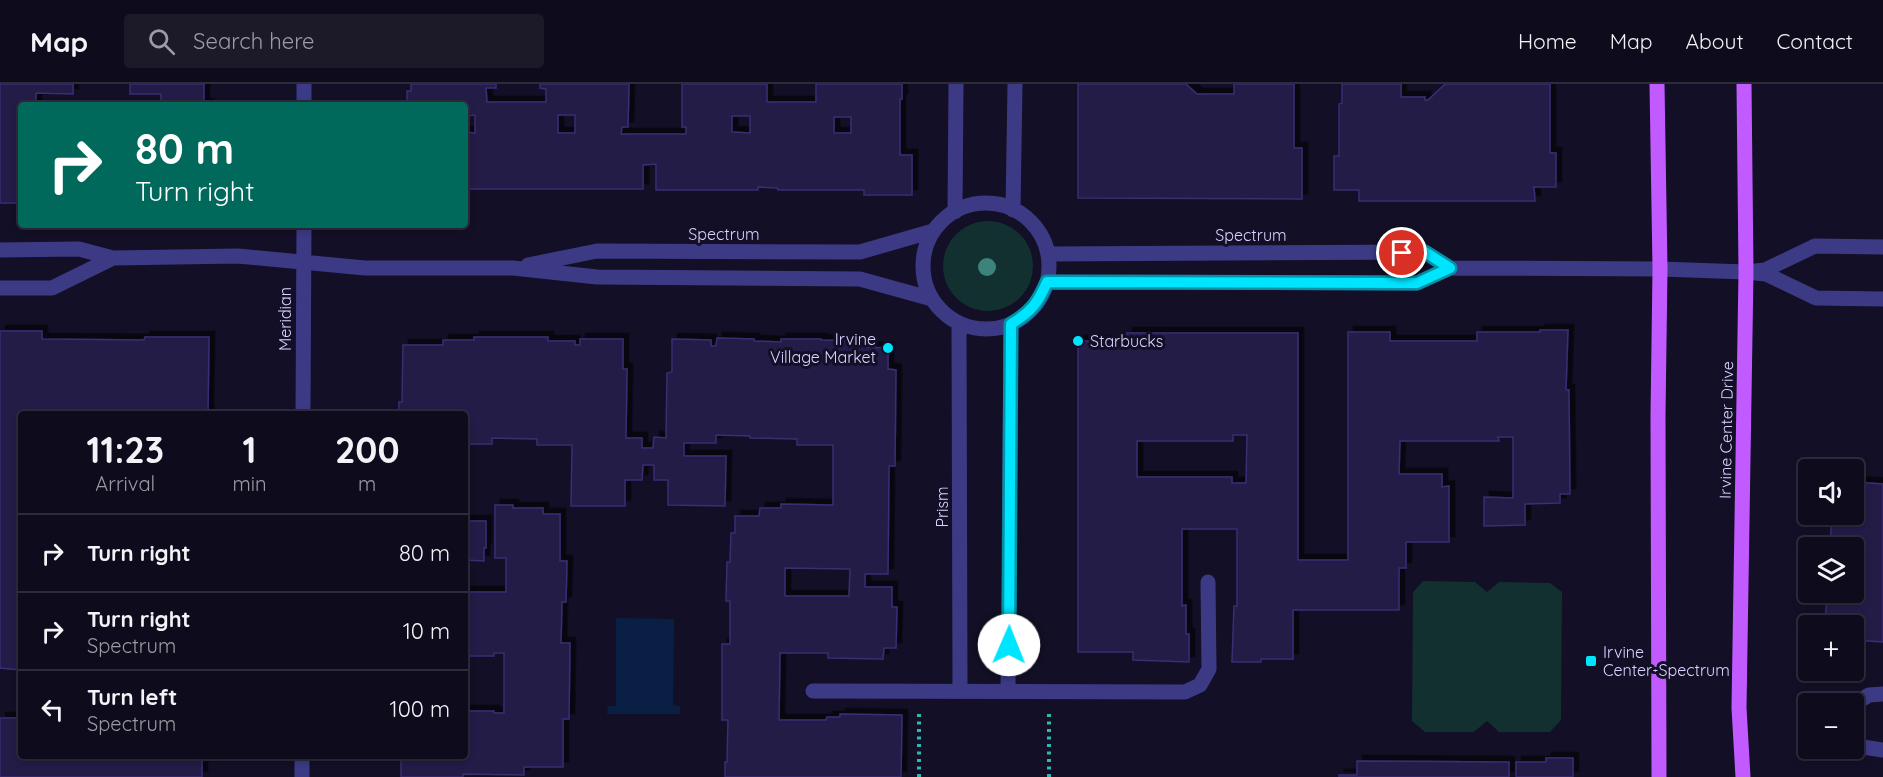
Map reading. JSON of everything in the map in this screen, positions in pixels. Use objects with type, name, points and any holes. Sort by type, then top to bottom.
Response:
[{"type":"main road","points":[[1657,84],[1660,269],[1659,777]]},
{"type":"main road","name":"Irvine Center Drive","points":[[1743,777],[1739,708],[1746,272],[1744,84]]},
{"type":"street","points":[[304,84],[304,102]]},
{"type":"street","points":[[955,212],[956,84]]},
{"type":"street","points":[[1013,210],[1015,84]]},
{"type":"street","points":[[978,204],[996,204],[1013,210],[1028,220],[1040,233],[1048,254],[1047,282],[1039,302],[1026,315],[1011,324],[988,329],[959,323],[944,313],[932,299],[925,283],[923,265],[926,247],[933,231],[955,212],[978,204]]},
{"type":"street","name":"Meridian","points":[[303,411],[304,228]]},
{"type":"street","name":"Spectrum","points":[[513,268],[597,251],[860,252],[933,231]]},
{"type":"street","points":[[1746,272],[1765,270],[1815,246],[1883,246]]},
{"type":"street","name":"Spectrum","points":[[0,250],[79,249],[114,258],[238,256],[365,268],[513,268],[597,277],[860,279],[932,299]]},
{"type":"street","name":"Spectrum","points":[[1048,254],[1425,252],[1450,268]]},
{"type":"street","name":"Spectrum","points":[[0,288],[52,288],[114,258]]},
{"type":"street","points":[[1047,282],[1417,283],[1450,268],[1660,269],[1766,274],[1816,298],[1883,299]]},
{"type":"street","name":"Prism","points":[[959,323],[960,691]]},
{"type":"street","points":[[1008,691],[1011,324]]},
{"type":"street","points":[[813,691],[1185,692],[1200,685],[1209,669],[1209,582]]},
{"type":"street","points":[[1864,698],[1869,695],[1883,694]]},
{"type":"street","points":[[1864,747],[1883,750]]},
{"type":"street","points":[[302,759],[302,777]]},
{"type":"path","points":[[919,777],[920,691]]},
{"type":"path","points":[[1049,777],[1050,692]]},
{"type":"green space","points":[[988,221],[1005,225],[1020,234],[1029,249],[1033,266],[1029,283],[1020,298],[1005,307],[988,311],[971,307],[956,298],[947,283],[943,266],[947,249],[956,234],[971,225]]},
{"type":"green space","points":[[1423,581],[1475,582],[1487,592],[1499,582],[1550,583],[1562,592],[1561,720],[1550,732],[1499,732],[1487,721],[1474,732],[1425,732],[1412,721],[1413,592]]},
{"type":"water","points":[[616,618],[674,619],[673,705],[680,706],[680,714],[607,714],[608,706],[616,706]]},
{"type":"building","points":[[0,84],[73,84],[73,94],[36,93],[36,102],[18,102],[18,203],[0,203]]},
{"type":"building","points":[[130,84],[204,84],[204,102],[161,102],[161,94],[130,94]]},
{"type":"building","points":[[411,84],[496,84],[496,88],[486,88],[487,102],[546,102],[546,89],[540,88],[540,84],[629,84],[628,127],[622,127],[621,134],[686,134],[686,127],[682,127],[682,84],[767,84],[767,102],[816,102],[816,84],[902,84],[900,155],[912,155],[912,195],[864,195],[864,190],[778,190],[777,188],[758,187],[758,190],[656,190],[656,164],[643,165],[643,189],[468,189],[468,132],[475,133],[475,115],[468,116],[468,102],[407,102],[407,91],[411,91]],"holes":[[[558,115],[575,115],[575,133],[558,133]],[[732,116],[750,116],[750,133],[732,132]],[[834,117],[851,117],[851,133],[834,133]]]},
{"type":"building","points":[[1078,84],[1186,84],[1197,94],[1234,94],[1234,84],[1294,84],[1294,148],[1302,148],[1302,199],[1078,198]]},
{"type":"building","points":[[1342,84],[1401,84],[1401,97],[1425,97],[1425,100],[1428,100],[1445,84],[1550,84],[1550,153],[1556,153],[1556,187],[1534,187],[1535,201],[1359,201],[1359,190],[1334,190],[1334,156],[1339,156],[1339,104],[1342,103]]},
{"type":"building","points":[[1540,330],[1568,330],[1566,390],[1569,390],[1570,494],[1560,494],[1560,503],[1525,504],[1525,525],[1484,526],[1484,497],[1513,498],[1513,437],[1498,437],[1499,441],[1400,441],[1399,474],[1442,474],[1442,487],[1449,486],[1449,542],[1406,542],[1406,568],[1399,568],[1399,610],[1293,610],[1293,659],[1232,662],[1234,606],[1237,606],[1237,529],[1182,529],[1182,606],[1186,605],[1189,662],[1133,660],[1133,652],[1078,652],[1078,341],[1106,341],[1106,346],[1127,346],[1127,333],[1298,333],[1298,560],[1348,560],[1348,332],[1390,332],[1390,341],[1477,341],[1477,332],[1540,332]],"holes":[[[1233,435],[1247,435],[1246,483],[1232,483],[1232,477],[1137,477],[1137,441],[1233,441]]]},
{"type":"building","points":[[0,331],[42,331],[42,339],[144,340],[145,337],[209,337],[208,411],[18,411],[18,670],[0,668]]},
{"type":"building","points":[[474,337],[548,337],[548,341],[575,341],[575,345],[580,345],[580,339],[623,339],[623,369],[627,369],[626,438],[642,438],[642,448],[653,448],[654,437],[666,438],[667,373],[672,372],[672,339],[711,340],[711,346],[716,346],[717,338],[781,342],[781,339],[821,339],[864,341],[864,347],[888,348],[888,369],[896,370],[895,466],[889,466],[888,574],[865,574],[865,587],[892,587],[892,607],[897,607],[896,648],[884,648],[883,659],[828,658],[828,653],[780,653],[779,720],[826,720],[827,717],[840,717],[840,714],[902,715],[901,777],[725,777],[728,720],[722,720],[722,644],[730,644],[730,601],[726,601],[727,562],[730,562],[731,533],[735,533],[735,516],[759,516],[760,508],[781,508],[781,504],[833,505],[833,445],[797,445],[797,439],[716,435],[716,443],[684,443],[684,456],[726,456],[725,506],[668,505],[668,480],[654,480],[654,465],[643,465],[642,480],[625,480],[625,506],[571,506],[572,445],[537,445],[537,439],[492,438],[492,444],[468,444],[468,411],[399,411],[399,402],[402,402],[403,345],[443,345],[443,340],[474,340]],"holes":[[[785,568],[850,569],[849,596],[785,596]]]},
{"type":"building","points":[[1864,483],[1883,484],[1883,642],[1864,641],[1864,615],[1826,615],[1826,603],[1864,603],[1864,537],[1831,537],[1831,525],[1864,525]]},
{"type":"building","points":[[495,505],[513,505],[513,508],[543,508],[543,514],[560,514],[560,561],[567,561],[566,602],[562,602],[561,643],[570,643],[569,719],[563,719],[563,767],[524,767],[524,775],[463,774],[463,777],[401,777],[401,759],[468,759],[468,711],[504,713],[504,653],[494,653],[494,656],[468,656],[468,592],[506,592],[506,558],[495,558]]},
{"type":"building","points":[[468,521],[486,521],[484,561],[468,560]]},
{"type":"building","points":[[0,718],[18,718],[18,759],[202,759],[202,777],[0,777]]},
{"type":"building","points":[[1546,758],[1573,758],[1573,777],[1516,777],[1516,762],[1546,762]]},
{"type":"building","points":[[1357,761],[1509,762],[1509,777],[1339,777],[1339,775],[1357,775]]},
{"type":"place","name":"Starbucks","points":[[1078,341]]},
{"type":"place","name":"Irvine Village Market","points":[[888,348]]},
{"type":"place","name":"Irvine Center-Spectrum","points":[[1591,661]]},
{"type":"route","points":[[1009,645],[1011,324],[1026,315],[1039,302],[1047,282],[1417,283],[1450,268],[1425,252],[1402,253]]}]
